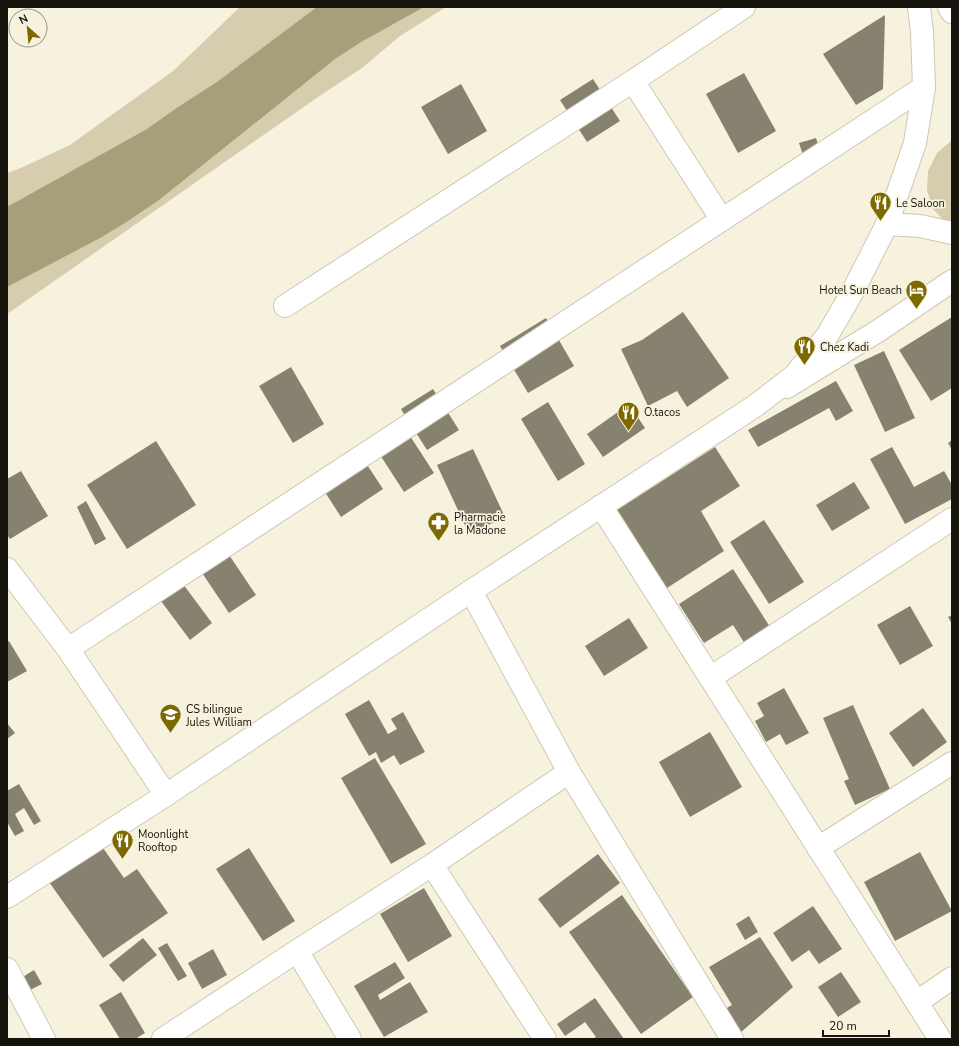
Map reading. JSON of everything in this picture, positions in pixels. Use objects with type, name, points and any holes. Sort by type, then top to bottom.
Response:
[{"type":"street","points":[[285,306],[633,81],[744,7]]},
{"type":"street","points":[[756,406],[794,376],[827,336],[853,291],[887,224],[915,143],[924,87],[922,32],[919,7]]},
{"type":"street","points":[[949,7],[952,12]]},
{"type":"street","points":[[633,81],[722,220]]},
{"type":"street","points":[[68,650],[924,87]]},
{"type":"street","points":[[887,224],[920,226],[952,233]]},
{"type":"street","points":[[7,897],[166,796],[471,591],[601,506],[756,406],[878,331],[952,281]]},
{"type":"street","points":[[601,506],[940,1039]]},
{"type":"street","points":[[710,678],[952,519]]},
{"type":"street","points":[[7,569],[68,650],[166,796]]},
{"type":"street","points":[[471,591],[569,772],[732,1039]]},
{"type":"street","points":[[818,848],[952,763]]},
{"type":"street","points":[[162,1039],[432,865],[569,772]]},
{"type":"street","points":[[432,865],[545,1039]]},
{"type":"street","points":[[297,951],[350,1039]]},
{"type":"street","points":[[7,969],[44,1039]]},
{"type":"street","points":[[917,1002],[952,978]]},
{"type":"shaded area","points":[[240,7],[446,7],[400,36],[362,68],[318,97],[7,314],[7,173],[70,145],[173,71]]},
{"type":"shaded area","points":[[317,7],[424,7],[361,42],[335,59],[159,200],[128,221],[102,237],[7,287],[7,207],[147,129],[217,82]]},
{"type":"shaded area","points":[[952,140],[952,226],[946,223],[933,209],[927,190],[928,171],[937,153]]},
{"type":"building","points":[[885,15],[883,89],[856,105],[823,54]]},
{"type":"building","points":[[744,73],[776,131],[738,153],[706,94]]},
{"type":"building","points":[[593,79],[620,121],[587,142],[560,100]]},
{"type":"building","points":[[461,84],[487,131],[448,154],[421,107]]},
{"type":"building","points":[[816,138],[823,159],[806,164],[799,143]]},
{"type":"building","points":[[683,312],[729,378],[687,407],[677,391],[648,406],[621,349],[642,340]]},
{"type":"building","points":[[952,317],[952,388],[931,401],[899,350]]},
{"type":"building","points":[[546,318],[574,366],[528,393],[500,346]]},
{"type":"building","points":[[884,351],[915,418],[885,432],[854,365]]},
{"type":"building","points":[[291,367],[324,424],[293,443],[259,386]]},
{"type":"building","points":[[836,381],[853,411],[836,421],[829,408],[758,447],[748,430]]},
{"type":"building","points":[[433,389],[459,430],[427,450],[401,409]]},
{"type":"building","points":[[548,402],[585,464],[558,481],[521,419]]},
{"type":"building","points":[[629,404],[645,428],[603,457],[587,434]]},
{"type":"building","points":[[401,422],[434,473],[404,492],[371,441]]},
{"type":"building","points":[[952,440],[952,450],[948,443]]},
{"type":"building","points":[[156,441],[196,505],[127,549],[87,485]]},
{"type":"building","points":[[715,447],[740,486],[701,511],[724,551],[667,588],[649,567],[614,512]]},
{"type":"building","points":[[892,447],[914,487],[944,471],[952,485],[952,499],[905,524],[870,459]]},
{"type":"building","points":[[356,448],[383,489],[341,517],[314,475]]},
{"type":"building","points":[[473,449],[505,517],[469,534],[437,465]]},
{"type":"building","points":[[21,471],[48,516],[10,539],[7,535],[7,479]]},
{"type":"building","points":[[854,482],[870,508],[832,531],[816,505]]},
{"type":"building","points":[[86,501],[106,539],[95,545],[77,507]]},
{"type":"building","points":[[764,520],[804,582],[769,604],[730,542]]},
{"type":"building","points":[[221,543],[256,595],[229,613],[194,561]]},
{"type":"building","points":[[733,569],[770,627],[745,644],[733,625],[704,643],[679,604]]},
{"type":"building","points":[[183,584],[212,623],[190,640],[161,601]]},
{"type":"building","points":[[910,606],[933,646],[900,665],[877,625]]},
{"type":"building","points":[[952,615],[952,624],[948,617]]},
{"type":"building","points":[[629,618],[648,648],[604,676],[585,646]]},
{"type":"building","points":[[9,641],[27,671],[7,682],[7,642]]},
{"type":"building","points":[[784,688],[809,733],[786,745],[780,734],[766,742],[755,721],[764,716],[757,703]]},
{"type":"building","points":[[369,700],[388,734],[397,729],[391,719],[403,712],[425,752],[400,765],[394,755],[381,763],[376,752],[369,756],[345,714]]},
{"type":"building","points":[[853,705],[890,789],[855,805],[844,781],[849,779],[823,718]]},
{"type":"building","points":[[923,708],[947,742],[913,767],[889,733]]},
{"type":"building","points":[[7,723],[15,733],[7,739]]},
{"type":"building","points":[[710,732],[742,787],[690,817],[659,762]]},
{"type":"building","points":[[375,758],[426,844],[391,864],[341,778]]},
{"type":"building","points":[[19,784],[41,821],[34,825],[24,808],[15,814],[24,831],[15,836],[7,822],[7,791]]},
{"type":"building","points":[[101,845],[124,878],[137,869],[168,913],[103,958],[49,882]]},
{"type":"building","points":[[249,848],[295,921],[263,941],[216,869]]},
{"type":"building","points":[[920,852],[952,911],[895,941],[864,882]]},
{"type":"building","points":[[598,854],[620,883],[560,928],[538,899]]},
{"type":"building","points":[[424,888],[452,936],[408,962],[380,914]]},
{"type":"building","points":[[622,895],[693,997],[641,1034],[569,932]]},
{"type":"building","points":[[813,906],[842,949],[819,964],[809,950],[792,962],[773,933]]},
{"type":"building","points":[[749,916],[758,932],[745,940],[736,924]]},
{"type":"building","points":[[760,937],[793,987],[740,1033],[725,1009],[732,1005],[709,967]]},
{"type":"building","points":[[143,938],[157,955],[123,982],[109,965]]},
{"type":"building","points":[[167,943],[187,976],[178,981],[158,948]]},
{"type":"building","points":[[213,949],[227,975],[202,989],[188,963]]},
{"type":"building","points":[[395,962],[405,978],[378,995],[380,1000],[410,982],[428,1012],[384,1037],[354,986]]},
{"type":"building","points":[[34,970],[42,984],[28,991],[21,978]]},
{"type":"building","points":[[841,972],[861,1002],[838,1017],[818,987]]},
{"type":"building","points":[[121,992],[145,1033],[135,1039],[120,1039],[99,1005]]},
{"type":"building","points":[[595,998],[624,1039],[592,1039],[596,1037],[585,1022],[565,1036],[557,1024]]},
{"type":"place","name":"Le Saloon","points":[[880,222]]},
{"type":"place","name":"Hotel Sun Beach","points":[[917,310]]},
{"type":"place","name":"Chez Kadi","points":[[804,366]]},
{"type":"place","name":"O.tacos","points":[[629,432]]},
{"type":"place","name":"Pharmacie la Madone","points":[[438,542]]},
{"type":"place","name":"CS bilingue Jules William","points":[[171,734]]},
{"type":"place","name":"Moonlight Rooftop","points":[[122,860]]}]
